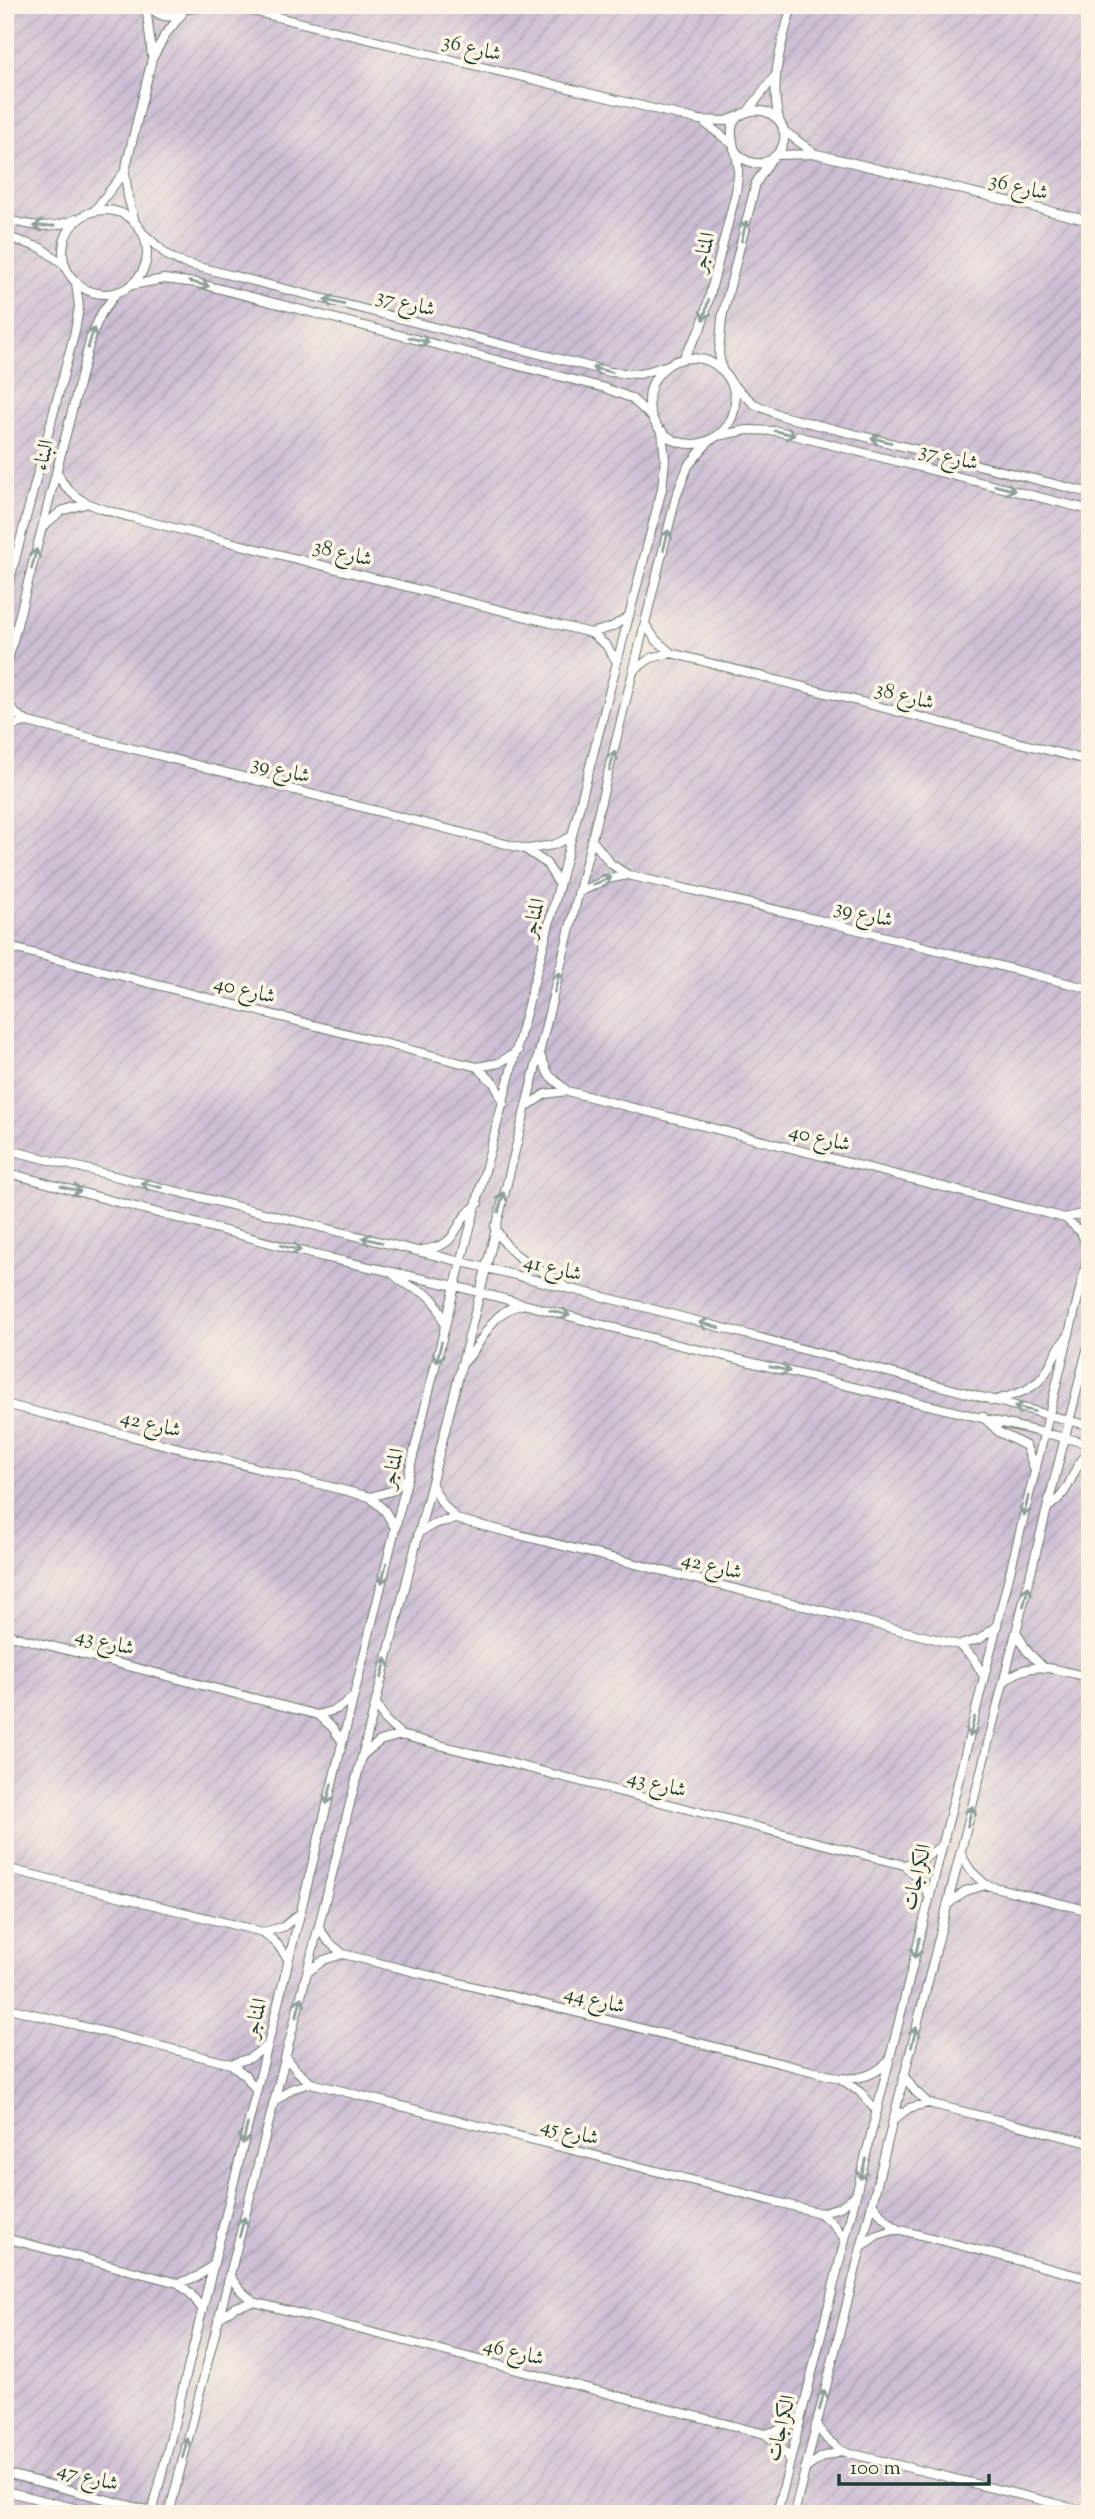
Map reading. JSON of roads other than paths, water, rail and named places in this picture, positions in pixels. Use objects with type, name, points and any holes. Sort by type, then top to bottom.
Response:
[{"type":"street","name":"شارع 36","points":[[147,5],[164,17],[205,6],[234,6],[699,120],[726,121],[745,113]]},
{"type":"street","points":[[147,5],[152,59]]},
{"type":"street","points":[[774,77],[732,128],[733,146],[746,161],[763,163],[774,157],[784,139],[776,107],[774,77],[792,5]]},
{"type":"street","points":[[1065,5],[1090,11]]},
{"type":"street","points":[[5,236],[41,248],[65,265],[76,283],[99,294],[116,293],[132,285],[145,265],[148,250],[144,234],[135,222],[125,171],[152,59],[165,35],[188,9]]},
{"type":"street","points":[[745,113],[765,111],[781,126]]},
{"type":"street","name":"شارع 36","points":[[699,120],[717,131],[733,146]]},
{"type":"street","name":"شارع 36","points":[[781,126],[817,155]]},
{"type":"street","name":"المناجر","points":[[683,358],[700,330],[736,192],[738,178],[733,146]]},
{"type":"street","name":"شارع 36","points":[[774,157],[817,155],[1090,221]]},
{"type":"street","name":"المناجر","points":[[722,370],[719,353],[722,318],[756,183],[774,157]]},
{"type":"street","points":[[95,210],[125,171]]},
{"type":"street","points":[[5,219],[44,227],[57,225],[95,210],[116,211],[135,222]]},
{"type":"street","points":[[65,265],[64,242],[70,227],[82,216]]},
{"type":"street","name":"شارع 37","points":[[144,234],[168,256],[183,263],[610,372],[640,374],[668,365]]},
{"type":"street","name":"شارع 37","points":[[132,285],[164,279],[210,287],[605,388],[631,398],[652,417]]},
{"type":"street","name":"البناء","points":[[5,598],[75,331],[79,307],[76,283]]},
{"type":"street","name":"البناء","points":[[5,672],[91,337],[101,314],[116,293]]},
{"type":"street","points":[[683,358],[708,361],[722,370],[731,383],[735,400],[732,416],[714,438],[702,443],[684,443],[668,437],[652,417],[649,400],[652,384],[668,365],[683,358]]},
{"type":"street","name":"شارع 37","points":[[731,383],[754,404],[782,415],[1090,493]]},
{"type":"street","name":"شارع 37","points":[[714,438],[747,430],[777,431],[1090,510]]},
{"type":"street","name":"المناجر","points":[[155,2513],[266,2046],[455,1286],[662,489],[665,460],[662,431]]},
{"type":"street","name":"المناجر","points":[[169,2514],[432,1485],[681,481],[688,466],[714,438]]},
{"type":"street","points":[[57,472],[68,491],[85,504]]},
{"type":"street","points":[[42,528],[61,511],[85,504]]},
{"type":"street","name":"شارع 38","points":[[85,504],[592,633]]},
{"type":"street","points":[[592,633],[612,627],[629,616]]},
{"type":"street","points":[[645,624],[656,640],[671,653]]},
{"type":"street","points":[[592,633],[606,645],[617,662]]},
{"type":"street","points":[[634,670],[651,658],[671,653]]},
{"type":"street","name":"شارع 38","points":[[671,653],[1090,761]]},
{"type":"street","name":"شارع 39","points":[[5,700],[16,714],[28,722],[525,849],[546,863],[559,884]]},
{"type":"street","name":"شارع 39","points":[[5,726],[28,722]]},
{"type":"street","name":"شارع 39","points":[[525,849],[544,847],[571,837]]},
{"type":"street","name":"شارع 39","points":[[592,840],[604,857],[628,875],[1090,989]]},
{"type":"street","name":"شارع 39","points":[[578,893],[597,882],[628,875]]},
{"type":"street","name":"شارع 40","points":[[5,946],[477,1067]]},
{"type":"street","points":[[477,1067],[499,1063],[518,1051]]},
{"type":"street","points":[[539,1053],[549,1075],[566,1091]]},
{"type":"street","points":[[477,1067],[494,1083],[504,1104]]},
{"type":"street","points":[[526,1107],[545,1094],[566,1091]]},
{"type":"street","name":"شارع 40","points":[[566,1091],[1065,1217],[1090,1212]]},
{"type":"street","name":"شارع 41","points":[[5,1149],[463,1262],[1090,1426]]},
{"type":"street","name":"شارع 41","points":[[5,1172],[315,1255],[455,1286],[674,1344],[1090,1444]]},
{"type":"street","points":[[414,1250],[439,1247],[449,1242],[462,1219],[478,1204]]},
{"type":"street","points":[[1065,1217],[1081,1232],[1090,1250]]},
{"type":"street","points":[[495,1226],[514,1254],[567,1289]]},
{"type":"street","name":"الكراجات","points":[[777,2514],[1090,1250]]},
{"type":"street","points":[[391,1272],[402,1282],[433,1298],[439,1306],[445,1328]]},
{"type":"street","name":"المناجر","points":[[461,1364],[477,1347],[495,1318],[513,1306],[524,1304]]},
{"type":"street","points":[[990,1401],[1023,1392],[1037,1383],[1058,1347],[1070,1334]]},
{"type":"street","name":"الكراجات","points":[[794,2514],[1090,1338]]},
{"type":"street","points":[[1082,1368],[1090,1387]]},
{"type":"street","name":"شارع 42","points":[[5,1404],[370,1497]]},
{"type":"street","points":[[982,1416],[999,1432],[1026,1446],[1031,1454],[1035,1472]]},
{"type":"street","points":[[1048,1507],[1066,1492],[1080,1463],[1090,1452]]},
{"type":"street","points":[[370,1497],[391,1491],[408,1478]]},
{"type":"street","points":[[432,1485],[442,1503],[456,1519]]},
{"type":"street","points":[[370,1497],[385,1511],[395,1529]]},
{"type":"street","points":[[418,1533],[436,1522],[456,1519]]},
{"type":"street","name":"شارع 42","points":[[456,1519],[959,1645]]},
{"type":"street","points":[[959,1645],[980,1639],[997,1625]]},
{"type":"street","points":[[1016,1632],[1027,1651],[1042,1666]]},
{"type":"street","name":"شارع 43","points":[[5,1634],[318,1715]]},
{"type":"street","points":[[959,1645],[974,1658],[984,1676]]},
{"type":"street","points":[[1003,1683],[1021,1670],[1042,1666],[1090,1678]]},
{"type":"street","points":[[318,1715],[337,1709],[353,1697]]},
{"type":"street","points":[[376,1703],[386,1721],[401,1735]]},
{"type":"street","points":[[318,1715],[332,1727],[342,1741]]},
{"type":"street","points":[[362,1755],[380,1741],[401,1735]]},
{"type":"street","name":"شارع 43","points":[[401,1735],[904,1865]]},
{"type":"street","points":[[929,1897],[919,1879],[904,1865],[925,1858],[942,1845]]},
{"type":"street","points":[[960,1853],[971,1871],[986,1885],[1090,1911]]},
{"type":"street","points":[[5,1868],[263,1933],[277,1944],[288,1959]]},
{"type":"street","points":[[947,1905],[965,1891],[986,1885]]},
{"type":"street","points":[[263,1933],[283,1927],[299,1915]]},
{"type":"street","points":[[319,1928],[329,1942],[343,1954]]},
{"type":"street","points":[[308,1972],[324,1960],[343,1954]]},
{"type":"street","name":"شارع 44","points":[[343,1954],[839,2078],[866,2077],[888,2062]]},
{"type":"street","points":[[5,2007],[231,2064],[245,2075],[256,2090]]},
{"type":"street","points":[[231,2064],[250,2058],[266,2046]]},
{"type":"street","points":[[286,2057],[311,2083]]},
{"type":"street","points":[[904,2076],[928,2103]]},
{"type":"street","name":"شارع 44","points":[[839,2078],[860,2092],[877,2112]]},
{"type":"street","points":[[275,2101],[291,2089],[311,2083]]},
{"type":"street","name":"شارع 45","points":[[311,2083],[820,2213]]},
{"type":"street","points":[[893,2120],[909,2108],[928,2103],[1090,2143]]},
{"type":"street","points":[[820,2213],[840,2207],[856,2195]]},
{"type":"street","points":[[872,2203],[897,2229],[1090,2279]]},
{"type":"street","points":[[820,2213],[845,2239]]},
{"type":"street","points":[[861,2247],[877,2235],[897,2229]]},
{"type":"street","points":[[5,2238],[177,2283],[191,2294],[202,2309]]},
{"type":"street","points":[[177,2283],[197,2277],[213,2265]]},
{"type":"street","points":[[229,2275],[240,2290],[254,2302]]},
{"type":"street","points":[[218,2319],[235,2307],[254,2302]]},
{"type":"street","name":"شارع 46","points":[[254,2302],[765,2434]]},
{"type":"street","points":[[765,2434],[785,2428],[801,2416]]},
{"type":"street","points":[[816,2424],[827,2439],[841,2451],[1090,2512]]},
{"type":"street","points":[[765,2434],[779,2445],[790,2460]]},
{"type":"street","points":[[805,2469],[822,2457],[841,2451]]},
{"type":"street","name":"شارع 47","points":[[5,2473],[155,2513]]},
{"type":"street","name":"شارع 47","points":[[5,2491],[98,2514]]}]
